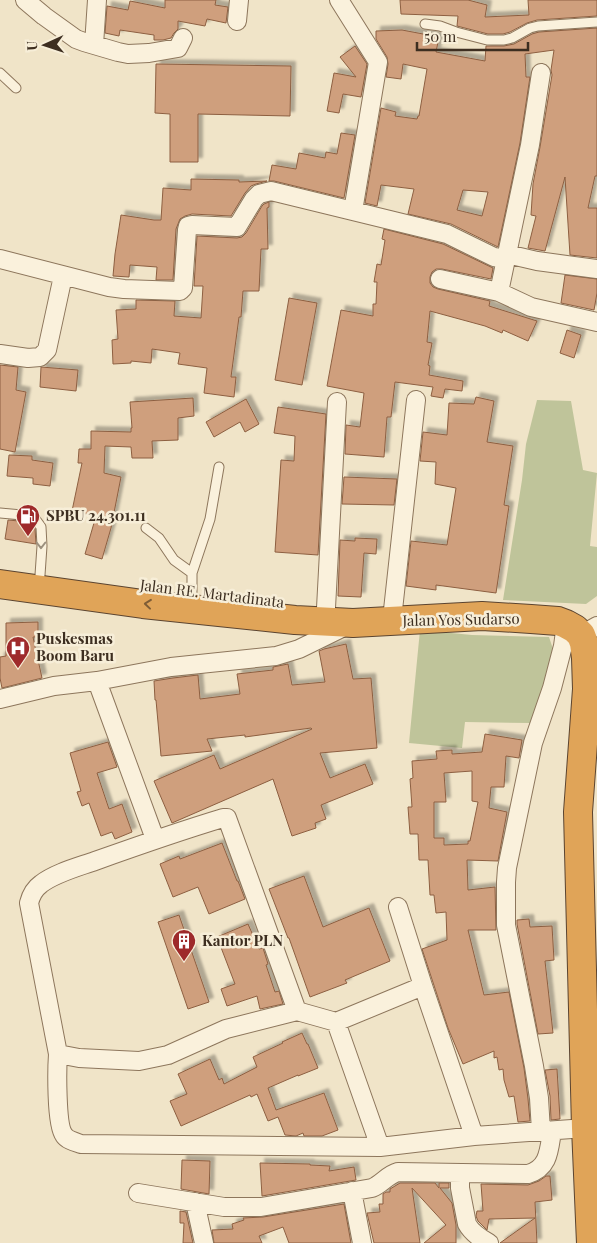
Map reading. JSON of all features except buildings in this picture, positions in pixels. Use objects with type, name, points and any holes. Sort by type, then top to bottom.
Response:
[{"type":"highway","name":"Jalan RE. Martadinata","points":[[0,570],[326,608],[393,610],[424,619]]},
{"type":"highway","name":"Jalan Yos Sudarso","points":[[0,584],[143,604],[191,591],[295,620],[353,623],[482,616],[558,621],[581,628]]},
{"type":"highway","points":[[581,628],[586,658],[587,689],[578,812],[592,1127],[591,1243]]},
{"type":"street","points":[[26,0],[44,16],[76,39],[123,53],[149,53],[178,48],[183,38]]},
{"type":"street","points":[[94,45],[97,0]]},
{"type":"street","points":[[237,21],[239,0]]},
{"type":"street","points":[[339,0],[378,62],[353,211]]},
{"type":"street","points":[[499,292],[530,146],[540,73]]},
{"type":"street","points":[[0,259],[124,290],[180,291],[182,290],[187,230],[190,225],[237,227],[254,198],[259,194],[271,191],[447,234],[494,257],[506,256],[597,269]]},
{"type":"street","points":[[0,354],[28,358],[40,357],[47,350],[64,276]]},
{"type":"street","points":[[440,279],[499,292],[531,307],[597,322]]},
{"type":"street","points":[[393,610],[416,400]]},
{"type":"street","points":[[326,608],[337,402]]},
{"type":"street","points":[[0,699],[54,686],[97,681],[171,668],[276,656],[299,649],[353,623]]},
{"type":"street","points":[[138,1193],[224,1206],[261,1207],[372,1188],[390,1174],[398,1172],[528,1174],[534,1172],[546,1161],[548,1154],[546,1131],[506,925],[506,882],[507,868],[533,743],[552,688],[563,646],[581,628]]},
{"type":"street","points":[[97,681],[155,839]]},
{"type":"street","points":[[297,1011],[227,818],[155,839],[43,882],[36,888],[31,897],[29,903],[58,1054],[60,1126],[64,1135],[70,1140],[81,1144],[380,1147],[474,1136],[592,1127]]},
{"type":"street","points":[[398,907],[474,1136]]},
{"type":"street","points":[[58,1054],[79,1058],[139,1061],[168,1056],[226,1029],[297,1011],[336,1022],[423,986]]},
{"type":"street","points":[[336,1022],[380,1147]]},
{"type":"street","points":[[460,1173],[460,1188],[469,1229],[489,1243]]},
{"type":"street","points":[[352,1191],[362,1243]]},
{"type":"street","points":[[195,1202],[204,1243]]},
{"type":"lane","points":[[425,24],[440,26],[487,40],[504,40],[538,26],[597,22]]},
{"type":"lane","points":[[0,73],[16,88]]},
{"type":"lane","points":[[191,591],[210,519],[219,467]]},
{"type":"lane","points":[[0,513],[33,516],[41,527],[40,575]]},
{"type":"lane","points":[[146,528],[159,538],[191,591]]},
{"type":"green space","points":[[537,400],[571,401],[583,470],[597,473],[590,546],[597,547],[597,596],[586,604],[503,600],[526,444]]},
{"type":"green space","points":[[420,630],[472,635],[549,637],[555,655],[531,723],[465,722],[462,748],[409,743]]},
{"type":"place","name":"SPBU 24.301.11","points":[[28,537]]},
{"type":"place","name":"Puskesmas Boom Baru","points":[[18,669]]},
{"type":"place","name":"Kantor PLN","points":[[184,962]]}]
